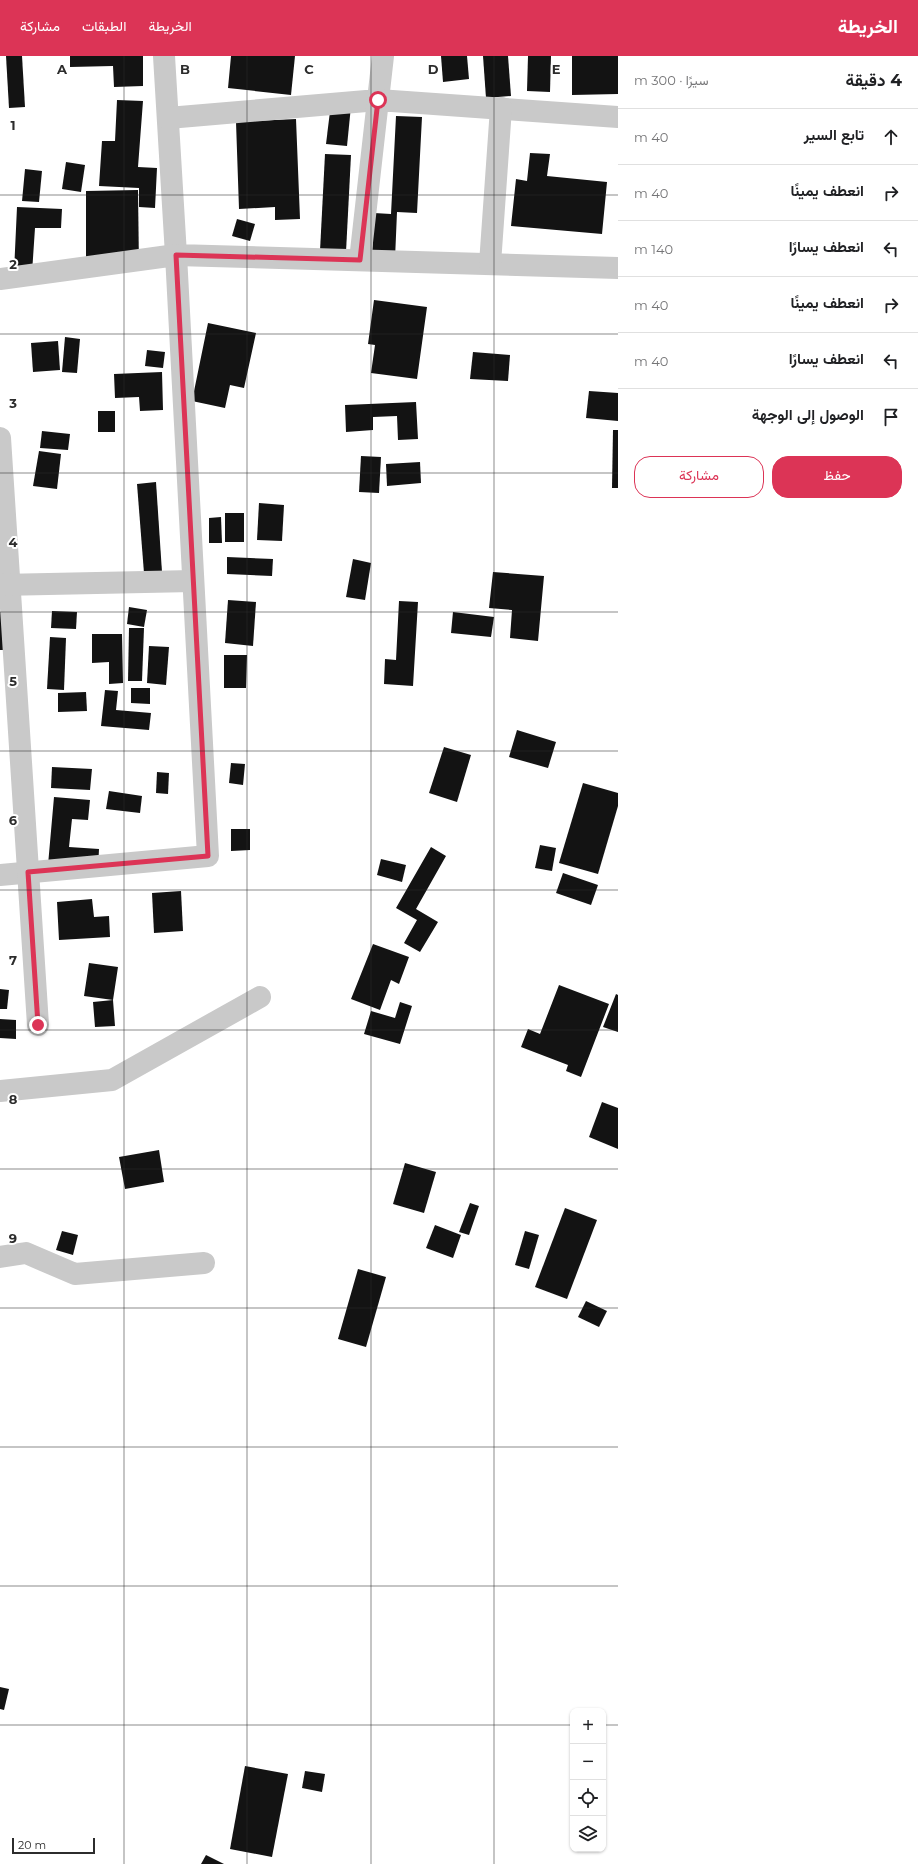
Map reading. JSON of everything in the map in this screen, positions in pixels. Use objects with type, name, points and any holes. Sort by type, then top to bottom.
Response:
[{"type":"street","points":[[0,875],[208,856],[164,56]]},
{"type":"street","points":[[360,260],[383,56]]},
{"type":"street","points":[[168,118],[378,100],[618,117]]},
{"type":"street","points":[[490,264],[501,108]]},
{"type":"street","points":[[0,279],[176,255],[618,268]]},
{"type":"street","points":[[0,438],[5,585],[28,872],[38,1025]]},
{"type":"street","points":[[5,585],[194,581]]},
{"type":"street","points":[[0,1091],[112,1080],[260,997]]},
{"type":"street","points":[[0,1257],[26,1253],[75,1274],[204,1263]]},
{"type":"building","points":[[6,56],[22,56],[25,107],[9,108]]},
{"type":"building","points":[[70,56],[143,56],[143,86],[114,87],[113,66],[70,67]]},
{"type":"building","points":[[231,56],[295,56],[291,95],[228,88]]},
{"type":"building","points":[[441,56],[467,56],[469,79],[443,82]]},
{"type":"building","points":[[483,56],[508,56],[511,96],[486,98]]},
{"type":"building","points":[[528,56],[551,56],[550,92],[527,91]]},
{"type":"building","points":[[572,56],[618,56],[618,94],[572,95]]},
{"type":"building","points":[[117,100],[143,101],[138,167],[157,168],[155,208],[139,207],[139,188],[99,186],[102,141],[115,141]]},
{"type":"building","points":[[331,103],[351,106],[347,146],[326,144]]},
{"type":"building","points":[[396,116],[422,117],[417,213],[397,212],[395,259],[372,258],[374,213],[391,214]]},
{"type":"building","points":[[296,119],[300,219],[275,220],[275,207],[239,209],[236,122]]},
{"type":"building","points":[[530,153],[550,154],[547,176],[607,182],[602,234],[511,226],[516,179],[527,181]]},
{"type":"building","points":[[325,154],[351,155],[346,252],[320,251]]},
{"type":"building","points":[[66,162],[85,165],[81,192],[62,189]]},
{"type":"building","points":[[25,169],[42,171],[39,202],[22,201]]},
{"type":"building","points":[[138,190],[139,267],[86,270],[86,191]]},
{"type":"building","points":[[17,207],[62,209],[61,228],[35,228],[32,273],[14,272]]},
{"type":"building","points":[[237,219],[255,224],[250,241],[232,236]]},
{"type":"building","points":[[374,300],[427,307],[417,379],[371,373],[375,345],[368,344]]},
{"type":"building","points":[[208,323],[256,333],[244,388],[230,385],[225,408],[192,401]]},
{"type":"building","points":[[65,337],[80,339],[77,373],[62,372]]},
{"type":"building","points":[[58,341],[60,370],[33,372],[31,343]]},
{"type":"building","points":[[147,350],[165,352],[163,368],[145,366]]},
{"type":"building","points":[[473,352],[510,355],[508,381],[470,379]]},
{"type":"building","points":[[162,372],[163,410],[140,411],[139,397],[115,398],[114,374]]},
{"type":"building","points":[[589,391],[618,393],[618,421],[586,418]]},
{"type":"building","points":[[416,402],[418,439],[398,440],[397,416],[373,417],[373,430],[346,432],[345,405]]},
{"type":"building","points":[[98,411],[115,411],[115,432],[98,432]]},
{"type":"building","points":[[613,430],[618,430],[618,488],[612,488]]},
{"type":"building","points":[[42,431],[70,434],[68,450],[40,448]]},
{"type":"building","points":[[39,451],[61,454],[57,489],[33,486]]},
{"type":"building","points":[[361,456],[381,457],[379,493],[359,492]]},
{"type":"building","points":[[420,462],[421,483],[387,486],[386,464]]},
{"type":"building","points":[[156,482],[162,572],[144,573],[137,484]]},
{"type":"building","points":[[259,503],[284,505],[282,541],[257,540]]},
{"type":"building","points":[[225,513],[244,513],[244,542],[225,542]]},
{"type":"building","points":[[221,517],[222,543],[209,543],[209,518]]},
{"type":"building","points":[[227,557],[273,559],[272,576],[227,574]]},
{"type":"building","points":[[353,559],[371,563],[365,600],[346,597]]},
{"type":"building","points":[[493,572],[544,576],[538,641],[510,638],[512,610],[489,608]]},
{"type":"building","points":[[228,600],[256,602],[253,646],[225,643]]},
{"type":"building","points":[[399,601],[418,602],[413,686],[384,684],[385,659],[396,660]]},
{"type":"building","points":[[129,607],[147,610],[144,627],[127,624]]},
{"type":"building","points":[[52,611],[77,612],[76,629],[51,628]]},
{"type":"building","points":[[0,612],[4,612],[4,650],[0,650]]},
{"type":"building","points":[[453,612],[494,617],[491,637],[451,633]]},
{"type":"building","points":[[129,628],[144,628],[142,681],[128,681]]},
{"type":"building","points":[[92,634],[122,634],[123,683],[109,684],[109,662],[92,663]]},
{"type":"building","points":[[50,637],[66,638],[64,690],[47,689]]},
{"type":"building","points":[[149,646],[169,647],[166,685],[147,683]]},
{"type":"building","points":[[224,655],[247,655],[246,688],[224,688]]},
{"type":"building","points":[[131,688],[150,688],[150,704],[131,703]]},
{"type":"building","points":[[105,690],[118,691],[116,710],[151,713],[149,730],[101,726]]},
{"type":"building","points":[[86,692],[87,711],[58,712],[58,693]]},
{"type":"building","points":[[517,730],[556,742],[548,768],[509,757]]},
{"type":"building","points":[[444,747],[471,755],[457,802],[429,793]]},
{"type":"building","points":[[231,763],[245,764],[243,785],[229,783]]},
{"type":"building","points":[[52,767],[92,769],[90,790],[51,788]]},
{"type":"building","points":[[157,772],[169,773],[168,794],[156,793]]},
{"type":"building","points":[[583,783],[618,793],[618,806],[598,874],[559,863]]},
{"type":"building","points":[[109,791],[142,796],[140,813],[106,809]]},
{"type":"building","points":[[54,797],[90,800],[88,820],[72,819],[69,847],[99,849],[98,869],[48,865]]},
{"type":"building","points":[[231,829],[250,829],[250,850],[231,851]]},
{"type":"building","points":[[540,845],[556,848],[552,871],[535,868]]},
{"type":"building","points":[[431,847],[446,856],[416,909],[438,922],[420,952],[404,943],[417,920],[396,908]]},
{"type":"building","points":[[381,859],[406,865],[402,882],[377,875]]},
{"type":"building","points":[[563,873],[598,885],[591,905],[556,893]]},
{"type":"building","points":[[181,891],[183,931],[154,933],[152,893]]},
{"type":"building","points":[[92,899],[94,917],[109,916],[110,937],[59,940],[57,902]]},
{"type":"building","points":[[373,944],[409,957],[399,984],[391,980],[380,1010],[351,999]]},
{"type":"building","points":[[89,963],[118,967],[113,1000],[84,996]]},
{"type":"building","points":[[559,985],[609,1004],[581,1077],[566,1071],[568,1065],[521,1047],[528,1029],[540,1034]]},
{"type":"building","points":[[0,989],[9,990],[7,1009],[0,1009]]},
{"type":"building","points":[[616,994],[618,995],[618,1032],[603,1027]]},
{"type":"building","points":[[113,1000],[115,1026],[95,1027],[93,1002]]},
{"type":"building","points":[[400,1002],[412,1006],[400,1044],[364,1034],[371,1011],[395,1018]]},
{"type":"building","points":[[0,1019],[16,1020],[16,1039],[0,1038]]},
{"type":"building","points":[[602,1102],[618,1108],[618,1149],[589,1137]]},
{"type":"building","points":[[159,1150],[164,1182],[125,1189],[119,1157]]},
{"type":"building","points":[[405,1163],[436,1172],[424,1213],[393,1204]]},
{"type":"building","points":[[470,1203],[479,1206],[469,1235],[459,1232]]},
{"type":"building","points":[[565,1208],[597,1220],[567,1299],[535,1287]]},
{"type":"building","points":[[435,1225],[461,1235],[453,1258],[426,1248]]},
{"type":"building","points":[[62,1231],[78,1235],[73,1255],[56,1250]]},
{"type":"building","points":[[525,1231],[539,1235],[529,1269],[515,1265]]},
{"type":"building","points":[[358,1269],[386,1277],[366,1347],[338,1339]]},
{"type":"building","points":[[586,1301],[607,1311],[599,1327],[578,1317]]},
{"type":"building","points":[[0,1687],[9,1689],[4,1710],[0,1709]]},
{"type":"building","points":[[245,1766],[288,1774],[272,1857],[230,1849]]},
{"type":"building","points":[[305,1771],[325,1774],[322,1792],[302,1788]]},
{"type":"building","points":[[206,1855],[224,1864],[201,1864]]},
{"type":"route","points":[[38,1025],[28,872],[208,856],[176,255],[360,260],[378,100]]}]
